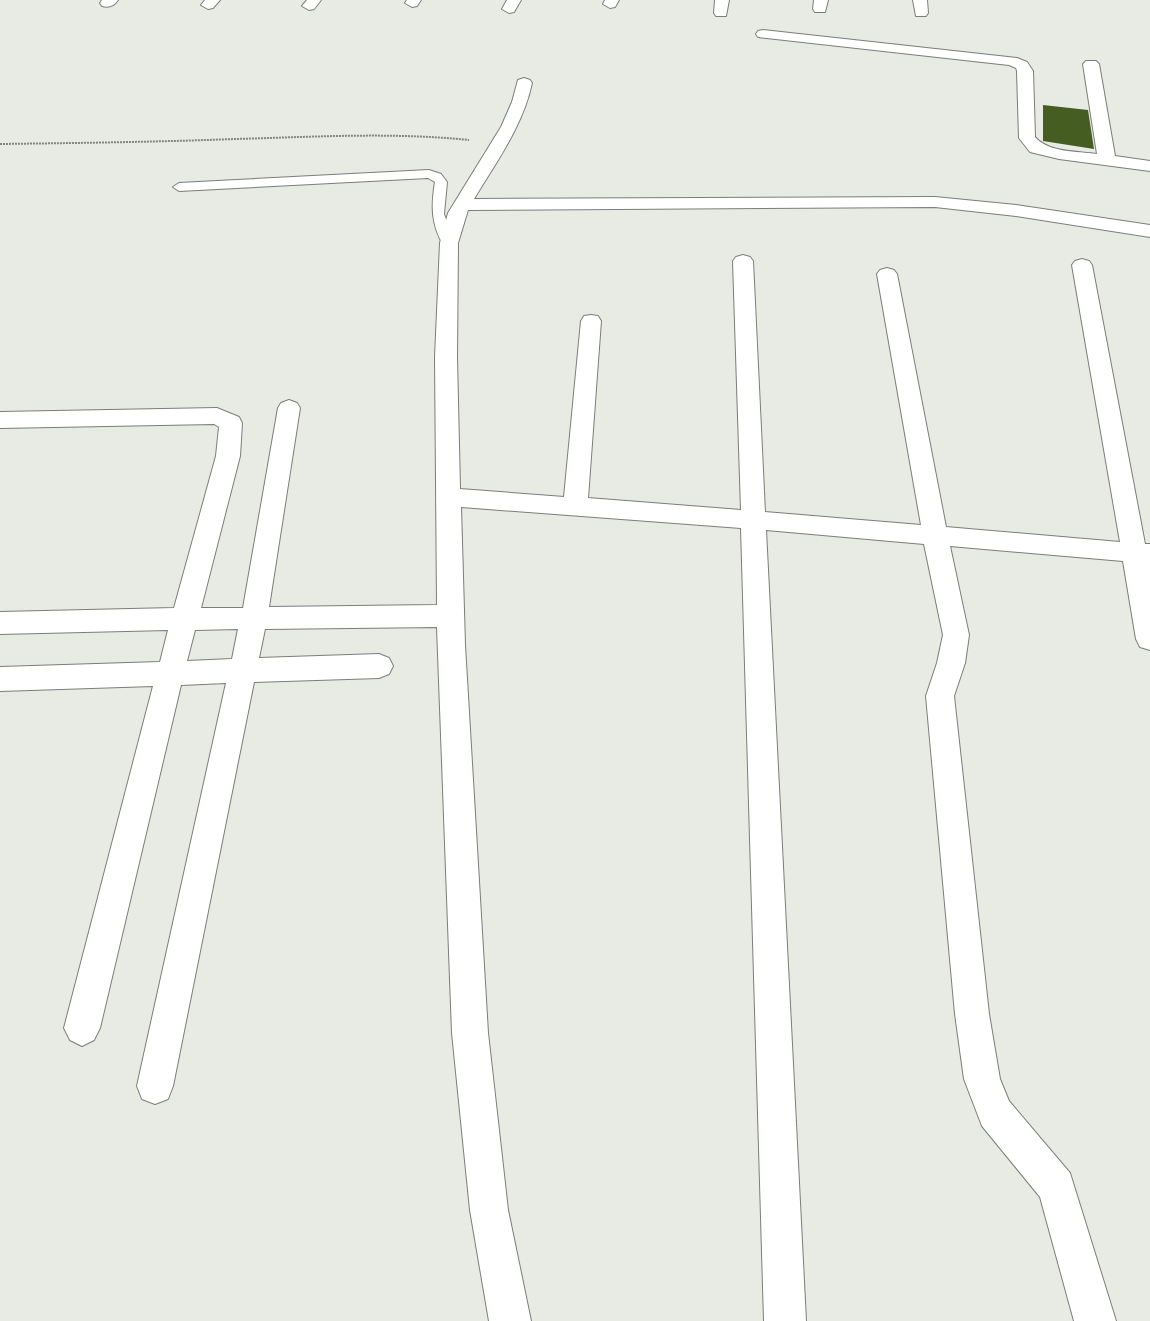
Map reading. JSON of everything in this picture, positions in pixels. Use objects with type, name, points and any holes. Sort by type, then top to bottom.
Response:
[{"type":"street","points":[[763,34],[1012,60],[1022,65],[1025,71],[1027,138],[1036,148],[1059,154],[1150,166]]},
{"type":"street","points":[[1092,64],[1108,161]]},
{"type":"street","points":[[510,1321],[489,1210],[470,1033],[451,616],[446,357],[449,243],[458,213],[499,145],[520,102],[524,83]]},
{"type":"street","points":[[462,205],[935,202],[970,204],[1150,231]]},
{"type":"street","points":[[744,261],[785,1321]]},
{"type":"street","points":[[1082,265],[1142,554],[1150,639]]},
{"type":"street","points":[[887,274],[935,535],[956,635],[951,664],[940,696],[972,1014],[982,1079],[995,1113],[1056,1187],[1095,1321]]},
{"type":"street","points":[[575,507],[591,321]]},
{"type":"street","points":[[155,1086],[244,671],[289,408]]},
{"type":"street","points":[[0,420],[217,416],[231,423],[228,456],[170,674],[82,1028]]},
{"type":"street","points":[[448,497],[753,520],[1142,554]]},
{"type":"street","points":[[0,623],[185,618],[451,616]]},
{"type":"street","points":[[0,679],[379,666]]},
{"type":"lane","points":[[179,187],[428,174],[437,177],[441,182],[437,204],[438,221],[449,243]]},
{"type":"path","points":[[0,144],[381,134],[440,136],[499,145]]},
{"type":"building","points":[[1043,105],[1088,110],[1094,149],[1043,141]]}]
